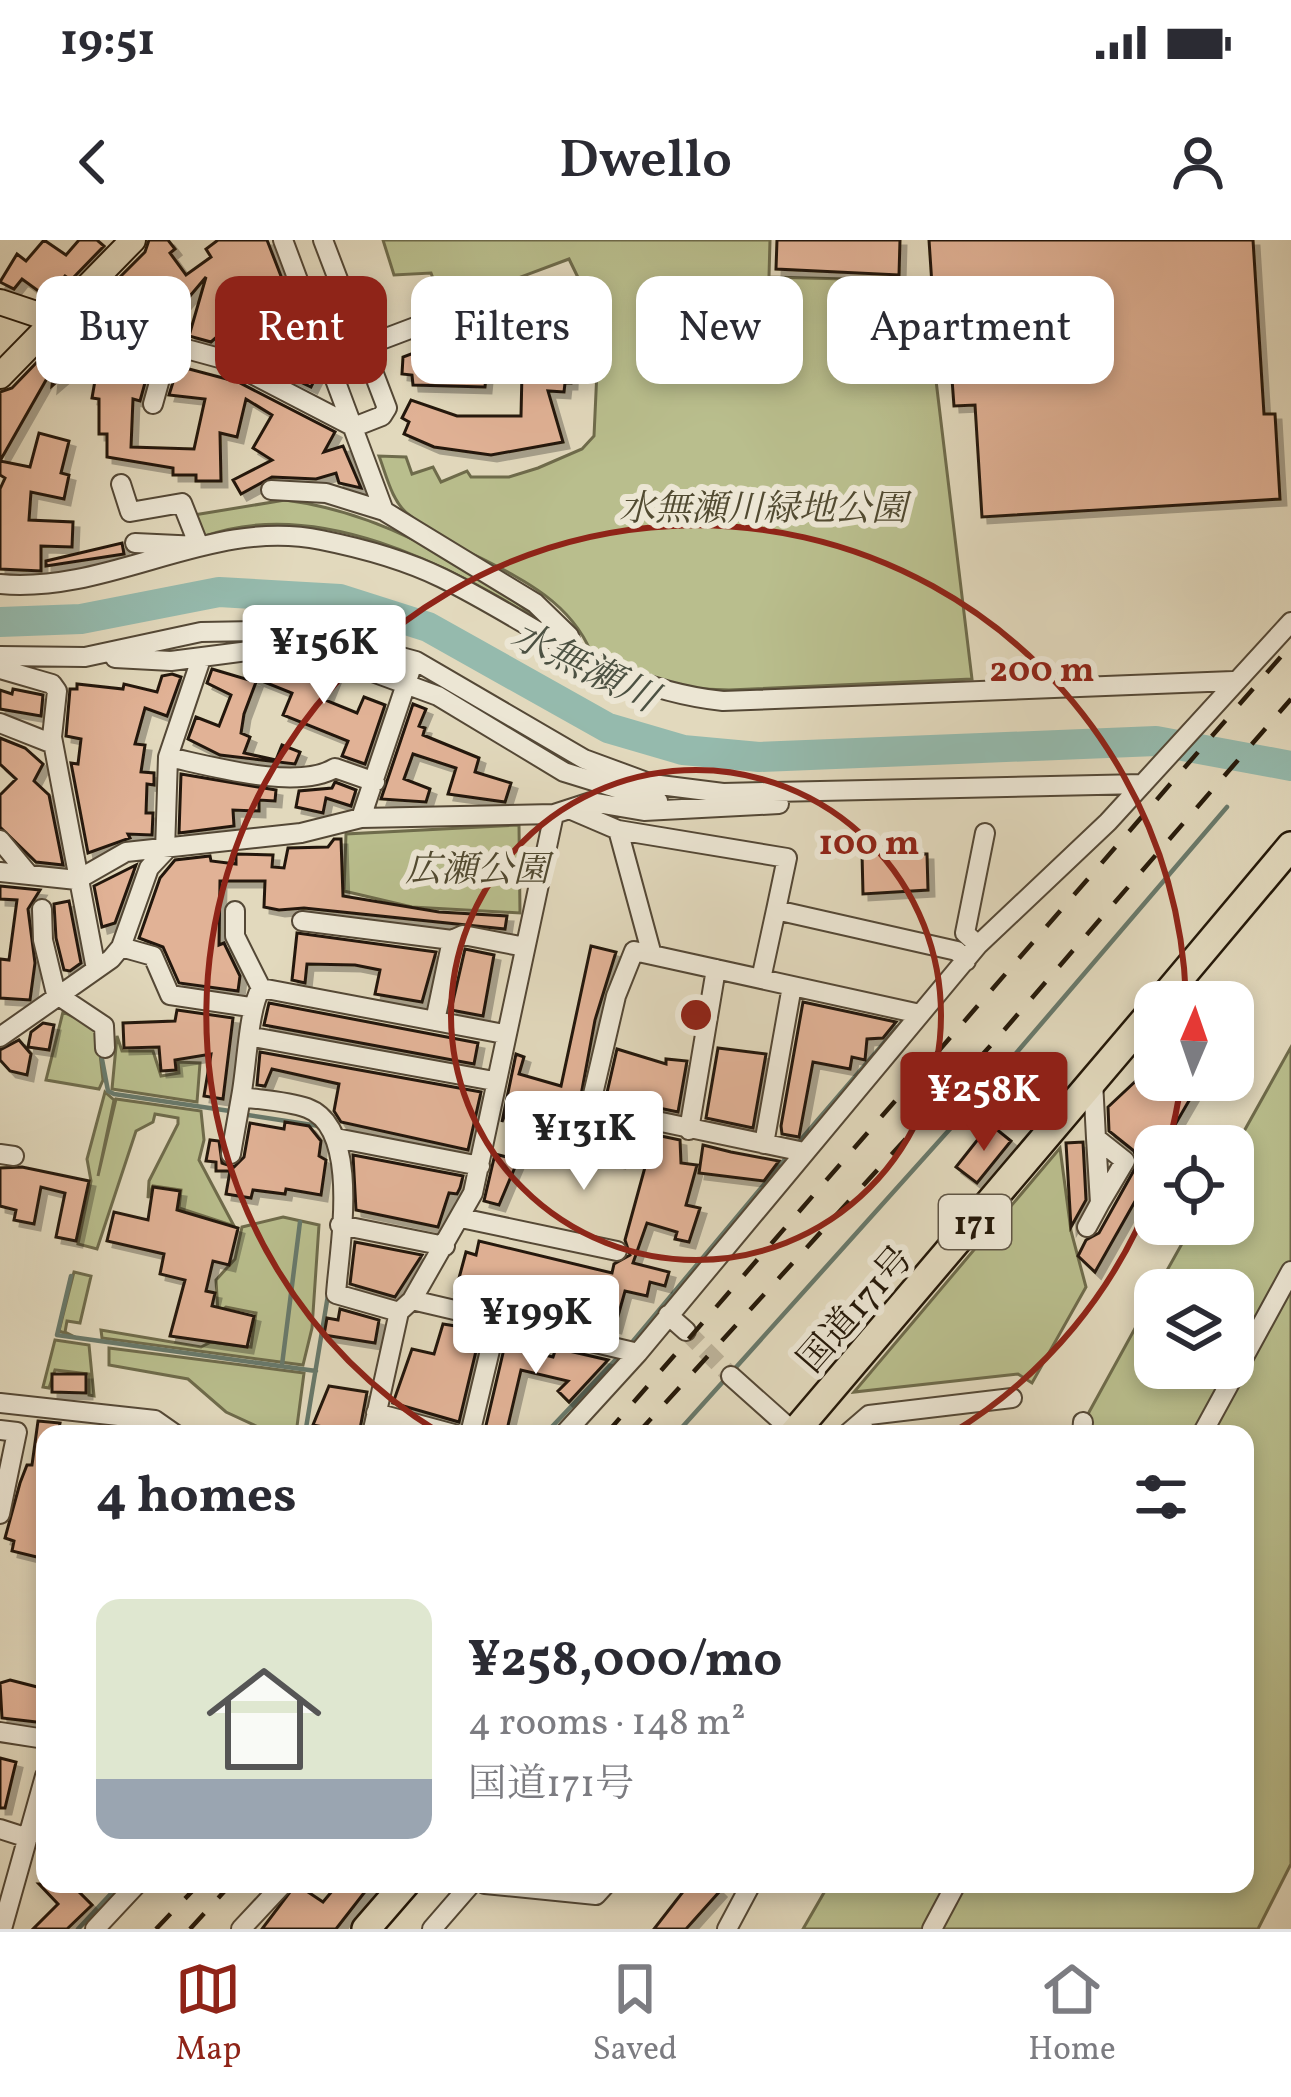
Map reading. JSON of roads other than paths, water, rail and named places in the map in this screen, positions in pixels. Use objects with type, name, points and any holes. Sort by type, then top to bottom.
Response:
[{"type":"highway","name":"国道171号","points":[[1177,981],[1291,846]]},
{"type":"highway","name":"国道171号","points":[[802,1425],[1134,1033]]},
{"type":"highway","points":[[366,1929],[397,1893]]},
{"type":"main road","points":[[99,276],[133,240]]},
{"type":"main road","points":[[0,302],[36,314]]},
{"type":"main road","points":[[0,376],[36,341]]},
{"type":"street","points":[[283,240],[384,512]]},
{"type":"street","points":[[323,240],[337,276]]},
{"type":"street","points":[[191,350],[267,377],[354,427]]},
{"type":"street","points":[[153,404],[159,384]]},
{"type":"street","points":[[354,427],[382,416],[387,408],[378,384]]},
{"type":"street","points":[[121,484],[130,512],[182,503],[200,545]]},
{"type":"street","points":[[271,490],[326,494],[384,512],[535,603],[569,636],[574,654]]},
{"type":"street","points":[[0,584],[43,586],[91,577],[224,537],[285,535],[376,554],[438,576],[574,654],[652,690],[723,701],[1233,681]]},
{"type":"street","points":[[135,543],[200,545]]},
{"type":"street","points":[[571,1425],[628,1352],[668,1315],[796,1151],[913,1013],[1143,784],[1291,622]]},
{"type":"street","points":[[85,657],[201,632],[269,628],[335,636],[416,661],[584,759],[652,784],[723,793],[1143,784]]},
{"type":"street","points":[[0,656],[201,659],[291,648],[405,680],[564,772],[641,798],[692,806]]},
{"type":"street","points":[[0,1037],[121,947],[149,868],[165,850],[168,758],[201,659]]},
{"type":"street","points":[[361,818],[405,680],[416,661]]},
{"type":"street","points":[[0,669],[55,687],[53,744],[96,969]]},
{"type":"street","points":[[0,723],[53,744]]},
{"type":"street","points":[[168,758],[245,773],[320,778],[335,768],[375,782]]},
{"type":"street","points":[[0,872],[77,880],[126,852],[301,833],[361,818],[561,812],[591,802],[644,811],[786,804],[824,792]]},
{"type":"street","points":[[561,812],[618,830],[788,858],[761,979]]},
{"type":"street","points":[[374,1425],[405,1306],[461,1217],[480,1166],[504,1034],[561,812]]},
{"type":"street","points":[[618,830],[652,955]]},
{"type":"street","points":[[972,953],[965,933],[985,833]]},
{"type":"street","points":[[0,840],[29,875]]},
{"type":"street","points":[[42,909],[43,940],[56,994],[104,1026],[104,1048]]},
{"type":"street","points":[[776,910],[972,953]]},
{"type":"street","points":[[235,911],[235,936],[261,988]]},
{"type":"street","points":[[302,922],[452,940],[464,935],[525,947]]},
{"type":"street","points":[[435,1021],[452,940]]},
{"type":"street","points":[[121,947],[153,956],[170,995],[250,1007]]},
{"type":"street","points":[[796,1151],[590,1107],[616,996],[634,951],[913,1013]]},
{"type":"street","points":[[689,1130],[716,969]]},
{"type":"street","points":[[764,1144],[792,986]]},
{"type":"street","points":[[261,988],[504,1034]]},
{"type":"street","points":[[231,1154],[253,1037],[250,1007],[261,988]]},
{"type":"street","points":[[253,1037],[494,1081]]},
{"type":"street","points":[[1094,1081],[1100,1203]]},
{"type":"street","points":[[241,1097],[309,1108],[336,1138],[342,1165],[335,1294],[497,1321],[628,1352]]},
{"type":"street","points":[[336,1138],[480,1166]]},
{"type":"street","points":[[1087,1227],[1125,1161],[1096,1138]]},
{"type":"street","points":[[461,1217],[617,1251]]},
{"type":"street","points":[[340,1225],[445,1246]]},
{"type":"street","points":[[1207,1425],[1291,1271]]},
{"type":"street","points":[[668,1315],[686,1331]]},
{"type":"street","points":[[472,1425],[497,1321]]},
{"type":"street","points":[[731,1376],[784,1425]]},
{"type":"street","points":[[857,1425],[869,1415],[1012,1398]]},
{"type":"street","points":[[0,1402],[154,1420],[162,1425]]},
{"type":"street","points":[[376,1413],[421,1425]]},
{"type":"street","points":[[0,1430],[17,1432],[0,1514]]},
{"type":"street","points":[[0,1732],[36,1738]]},
{"type":"street","points":[[2,1929],[36,1809]]},
{"type":"street","points":[[0,1829],[28,1838]]},
{"type":"street","points":[[95,1929],[129,1893]]},
{"type":"street","points":[[241,1929],[275,1893]]},
{"type":"street","points":[[432,1929],[463,1893]]},
{"type":"street","points":[[727,1929],[747,1893]]},
{"type":"street","points":[[932,1929],[951,1893]]},
{"type":"waterway","name":"水無瀬川","points":[[0,622],[81,619],[219,592],[340,599],[428,627],[608,728],[683,750],[759,757],[1156,741],[1291,766]]},
{"type":"waterway","points":[[684,1425],[976,1100],[1227,807]]},
{"type":"waterway","points":[[798,1143],[908,1015]]},
{"type":"waterway","points":[[101,1054],[108,1091],[114,1094],[230,1111]]},
{"type":"waterway","points":[[241,1114],[319,1126]]},
{"type":"waterway","points":[[629,1346],[787,1157]]},
{"type":"waterway","points":[[282,1365],[300,1222]]},
{"type":"waterway","points":[[71,1276],[57,1335],[316,1371]]},
{"type":"waterway","points":[[306,1425],[328,1295]]},
{"type":"waterway","points":[[554,1425],[621,1354]]},
{"type":"waterway","points":[[78,1929],[112,1893]]},
{"type":"tunnel","points":[[686,1331],[731,1376]]},
{"type":"railway","points":[[614,1425],[1291,645]]},
{"type":"railway","points":[[645,1425],[992,1044],[1291,699]]},
{"type":"railway","points":[[156,1929],[190,1893]]},
{"type":"railway","points":[[190,1929],[223,1893]]},
{"type":"park label","name":"水無瀬川緑地公園","points":[[763,507]]},
{"type":"park label","name":"広瀬公園","points":[[477,868]]}]
